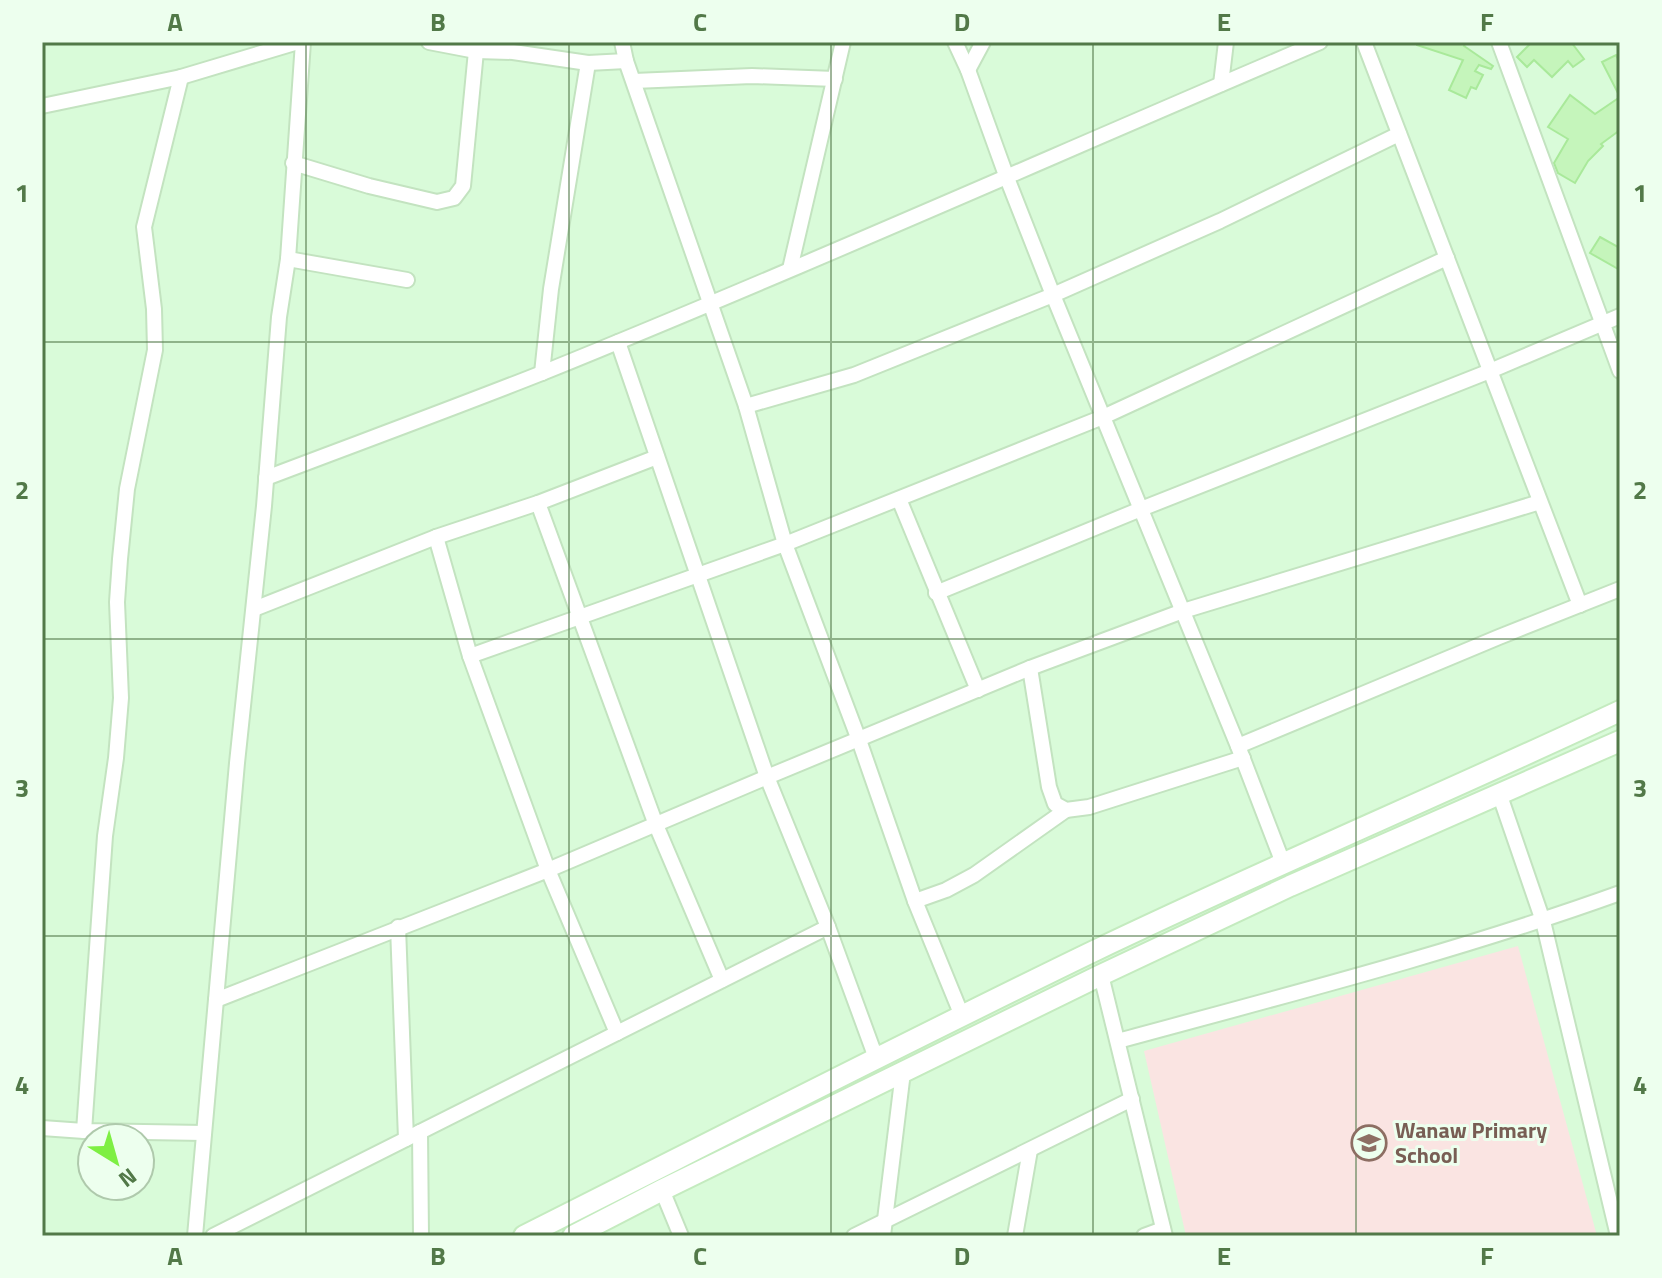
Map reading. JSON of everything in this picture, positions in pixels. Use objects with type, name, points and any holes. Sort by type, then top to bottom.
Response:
[{"type":"main road","points":[[524,1236],[1093,952],[1620,711]]},
{"type":"main road","points":[[573,1236],[1101,975],[1290,886],[1499,793],[1619,744]]},
{"type":"street","points":[[42,106],[181,77],[300,42],[288,259],[279,317],[195,1236]]},
{"type":"street","points":[[429,42],[476,51],[513,52],[588,63],[626,61]]},
{"type":"street","points":[[622,42],[746,406],[785,544],[859,740],[915,901],[962,1016]]},
{"type":"street","points":[[790,269],[843,42]]},
{"type":"street","points":[[955,42],[1053,295],[1241,752],[1283,863]]},
{"type":"street","points":[[968,70],[983,42]]},
{"type":"street","points":[[1221,84],[1226,42]]},
{"type":"street","points":[[266,478],[618,342],[1320,42]]},
{"type":"street","points":[[1364,42],[1580,605]]},
{"type":"street","points":[[1499,42],[1620,371]]},
{"type":"street","points":[[293,163],[423,199],[437,202],[454,198],[463,186],[476,51]]},
{"type":"street","points":[[542,373],[551,289],[588,63]]},
{"type":"street","points":[[634,81],[752,76],[835,79]]},
{"type":"street","points":[[85,1122],[105,836],[121,698],[117,602],[127,489],[155,350],[154,309],[144,227],[181,77]]},
{"type":"street","points":[[746,406],[854,375],[1053,295],[1220,221],[1399,134]]},
{"type":"street","points":[[470,656],[785,544],[1103,417],[1447,258]]},
{"type":"street","points":[[288,259],[407,280]]},
{"type":"street","points":[[936,593],[1620,316]]},
{"type":"street","points":[[618,342],[767,777],[828,927],[876,1058]]},
{"type":"street","points":[[254,609],[436,537],[538,503],[657,457]]},
{"type":"street","points":[[899,499],[978,690]]},
{"type":"street","points":[[216,1000],[548,870],[1030,668],[1183,611],[1540,502]]},
{"type":"street","points":[[538,503],[656,825],[722,980]]},
{"type":"street","points":[[436,537],[470,656],[548,870],[617,1033]]},
{"type":"street","points":[[915,901],[946,890],[974,875],[1066,810],[1089,807],[1241,752],[1620,589]]},
{"type":"street","points":[[1030,668],[1049,787],[1055,804],[1066,810]]},
{"type":"street","points":[[1499,793],[1543,921],[1618,1236]]},
{"type":"street","points":[[1118,1041],[1361,975],[1543,921],[1620,893]]},
{"type":"street","points":[[398,927],[421,1236]]},
{"type":"street","points":[[213,1236],[828,927]]},
{"type":"street","points":[[1101,975],[1164,1233],[1144,1236]]},
{"type":"street","points":[[884,1229],[903,1072]]},
{"type":"street","points":[[854,1236],[884,1229],[1132,1099]]},
{"type":"street","points":[[42,1128],[76,1130]]},
{"type":"street","points":[[156,1132],[204,1133]]},
{"type":"street","points":[[1015,1236],[1030,1150]]},
{"type":"street","points":[[662,1190],[681,1236]]},
{"type":"shaded area","points":[[42,42],[1620,42],[1620,1236],[42,1236]]},
{"type":"shaded area","name":"Wanaw Primary School","points":[[1518,946],[1597,1236],[1186,1236],[1144,1051]]},
{"type":"building","points":[[1417,42],[1466,42],[1464,46],[1493,66],[1491,69],[1479,65],[1475,71],[1483,75],[1476,89],[1471,87],[1466,98],[1449,90],[1463,60],[1417,45]]},
{"type":"building","points":[[1532,42],[1571,42],[1584,59],[1573,67],[1568,61],[1552,77],[1534,60],[1527,67],[1517,57]]},
{"type":"building","points":[[1616,55],[1620,63],[1620,97],[1602,62]]},
{"type":"building","points":[[1570,95],[1595,114],[1620,97],[1620,130],[1601,144],[1603,146],[1588,161],[1575,183],[1558,173],[1554,163],[1568,139],[1548,127]]},
{"type":"building","points":[[1600,237],[1620,248],[1620,270],[1590,253]]},
{"type":"place","name":"Wanaw Primary School","points":[[1369,1143]]}]
